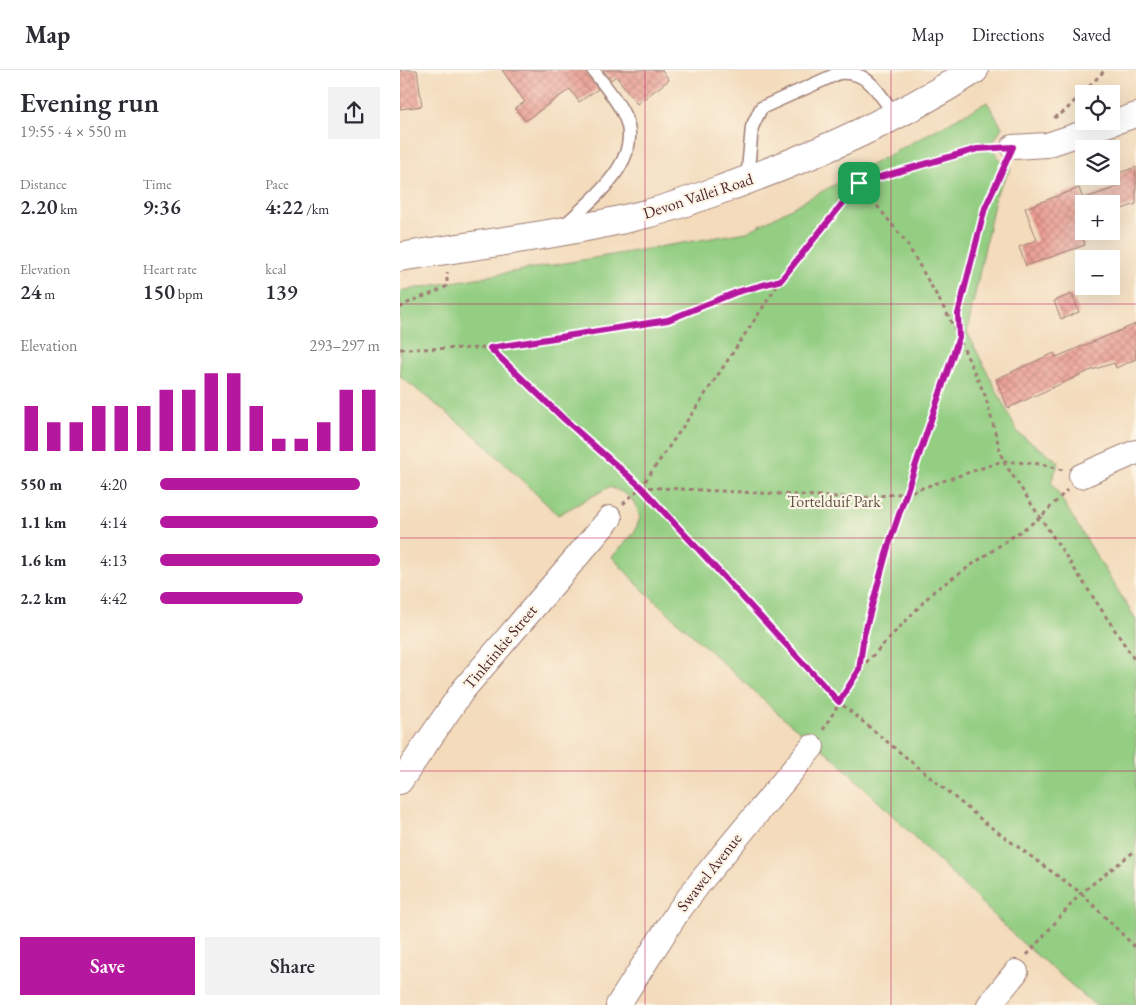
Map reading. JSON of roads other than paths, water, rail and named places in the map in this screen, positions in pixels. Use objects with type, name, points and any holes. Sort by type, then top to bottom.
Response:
[{"type":"street","name":"Devon Vallei Road","points":[[400,257],[559,232],[647,214],[747,180],[839,144],[897,116],[974,70]]},
{"type":"street","points":[[1013,147],[1047,145],[1136,114]]},
{"type":"street","points":[[1081,476],[1136,452]]},
{"type":"street","name":"Tinktinkie Street","points":[[400,782],[463,690],[610,518]]},
{"type":"street","name":"Swawel Avenue","points":[[618,1005],[677,912],[730,844],[812,747]]},
{"type":"street","points":[[989,1005],[1016,972]]},
{"type":"lane","points":[[559,232],[602,188],[622,162],[629,148],[628,125],[624,114],[593,70]]},
{"type":"lane","points":[[747,180],[752,127],[761,108],[830,76],[849,72],[865,77],[897,116]]},
{"type":"park label","name":"Tortelduif Park","points":[[834,501]]}]
